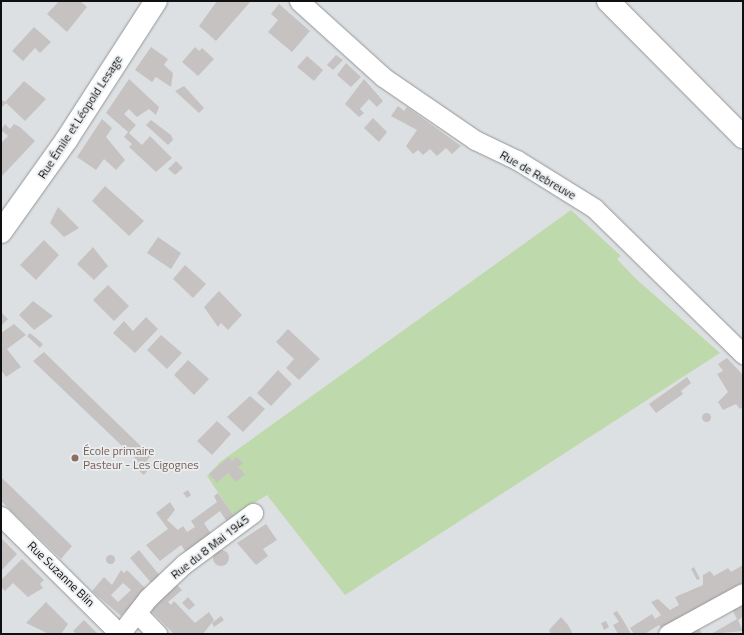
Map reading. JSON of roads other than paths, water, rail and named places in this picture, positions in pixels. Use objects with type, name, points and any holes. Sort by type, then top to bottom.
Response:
[{"type":"main road","name":"Rue Émile et Léopold Lesage","points":[[1,232],[67,139],[156,1]]},
{"type":"main road","points":[[608,1],[743,137]]},
{"type":"street","name":"Rue de Rebreuve","points":[[299,1],[383,76],[475,140],[518,160],[594,208],[743,354]]},
{"type":"street","name":"Rue du 8 Mai 1945","points":[[120,634],[138,614],[148,598],[184,564],[253,513]]},
{"type":"street","name":"Rue Suzanne Blin","points":[[1,516],[120,634]]},
{"type":"street","points":[[668,634],[743,593]]},
{"type":"street","points":[[138,614],[157,634]]},
{"type":"place","name":"École primaire Pasteur - Les Cigognes","points":[[75,458]]}]
